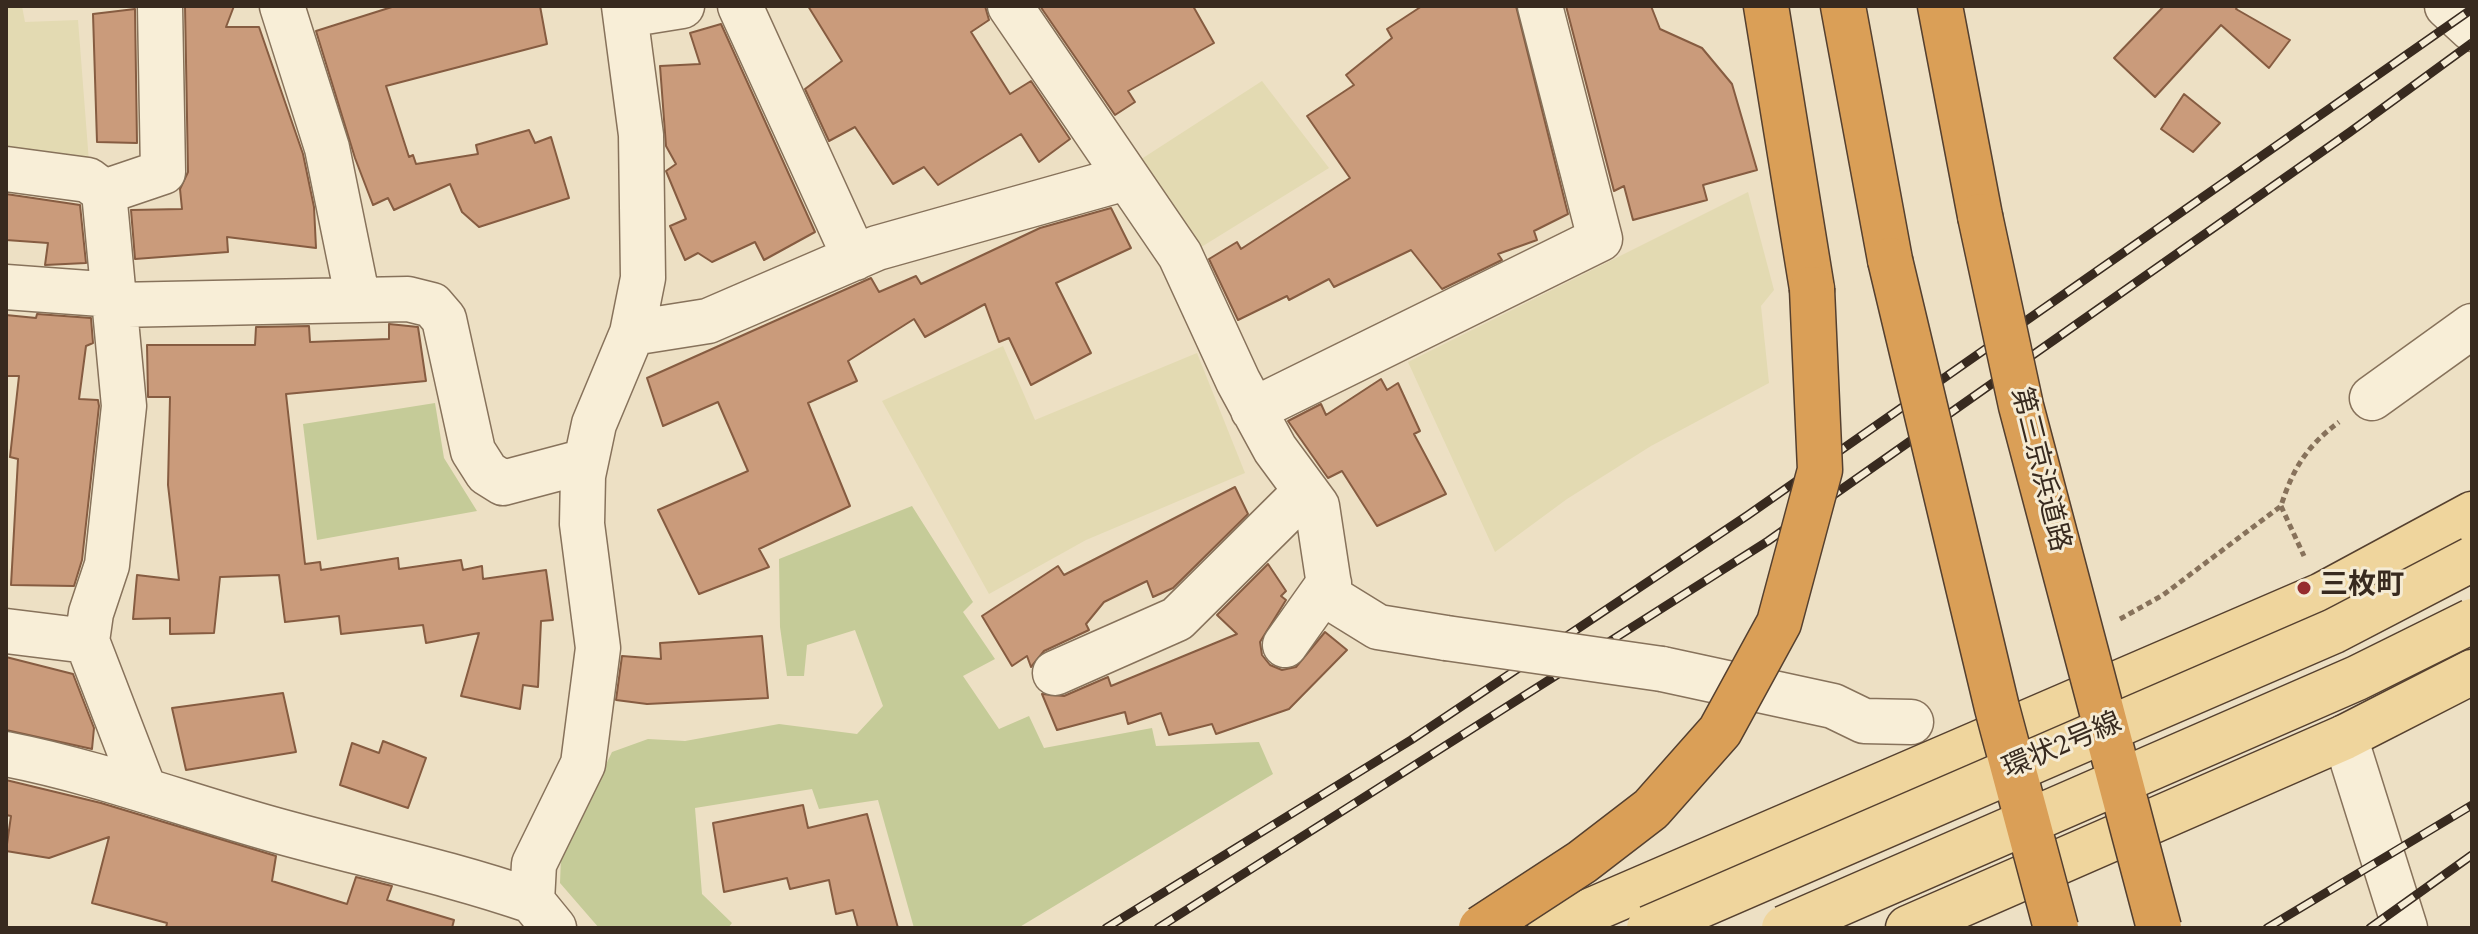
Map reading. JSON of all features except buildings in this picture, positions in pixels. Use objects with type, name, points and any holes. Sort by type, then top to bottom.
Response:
[{"type":"highway","points":[[1481,928],[1582,862],[1651,809],[1720,731],[1779,623],[1820,470],[1812,289],[1766,6]]},
{"type":"highway","points":[[1843,6],[1890,260],[1997,708],[2056,928]]},
{"type":"highway","name":"第三京浜道路","points":[[1940,6],[1980,216],[2021,406],[2159,928]]},
{"type":"main road","points":[[1550,928],[2322,595],[2472,514]]},
{"type":"main road","name":"環状2号線","points":[[1649,928],[2334,631],[2472,559]]},
{"type":"main road","name":"環状2号線","points":[[1784,928],[2357,678],[2472,621]]},
{"type":"main road","points":[[1908,928],[2345,737],[2472,672]]},
{"type":"street","points":[[104,192],[163,172],[160,6]]},
{"type":"street","points":[[282,6],[327,148],[358,300]]},
{"type":"street","points":[[543,915],[534,864],[583,764],[598,648],[582,524],[586,461],[594,424],[632,333],[643,278],[641,151],[625,10],[682,6]]},
{"type":"street","points":[[740,6],[855,258]]},
{"type":"street","points":[[1010,6],[1180,255],[1253,410],[1275,449],[1317,506],[1331,598],[1378,627],[1662,669],[1833,706],[1864,721],[1911,722]]},
{"type":"street","points":[[1253,410],[1600,239],[1540,6]]},
{"type":"street","points":[[2447,6],[2472,29]]},
{"type":"street","points":[[6,169],[88,180],[104,192],[124,406],[107,565],[91,613],[87,641],[144,789]]},
{"type":"street","points":[[632,333],[708,321],[877,248],[1126,178]]},
{"type":"street","points":[[6,287],[115,300],[408,299],[432,305],[444,319],[473,451],[487,473],[503,483],[586,461]]},
{"type":"street","points":[[2372,398],[2472,326]]},
{"type":"street","points":[[1055,673],[1177,619],[1306,491]]},
{"type":"street","points":[[1285,645],[1329,583]]},
{"type":"street","points":[[6,631],[87,641]]},
{"type":"street","points":[[2345,737],[2405,928]]},
{"type":"street","points":[[6,754],[82,769],[276,830],[457,875],[543,915]]},
{"type":"path","points":[[2322,595],[2281,506],[2288,483],[2312,442],[2372,398]]},
{"type":"shaded area","points":[[6,6],[22,6],[25,22],[78,20],[89,162],[6,149]]},
{"type":"shaded area","points":[[1262,81],[1329,168],[1190,254],[1129,167]]},
{"type":"shaded area","points":[[1748,192],[1774,290],[1761,306],[1769,383],[1651,446],[1567,499],[1495,552],[1408,362]]},
{"type":"shaded area","points":[[1003,346],[1035,420],[1197,353],[1245,473],[1086,540],[989,594],[882,401]]},
{"type":"green space","points":[[435,403],[444,458],[477,511],[317,540],[303,424]]},
{"type":"green space","points":[[912,506],[973,602],[963,612],[995,659],[963,676],[999,729],[1029,716],[1044,748],[1152,728],[1156,746],[1259,742],[1273,774],[1018,928],[914,928],[878,800],[819,809],[812,789],[695,808],[702,894],[732,923],[728,928],[599,928],[560,883],[561,857],[612,752],[648,739],[685,741],[779,724],[857,734],[883,706],[855,630],[807,645],[804,676],[787,676],[780,627],[779,559]]},
{"type":"railway","points":[[1106,928],[1411,740],[1748,515],[2472,9]]},
{"type":"railway","points":[[1158,928],[1768,541],[2472,43]]},
{"type":"railway","points":[[2267,928],[2472,805]]},
{"type":"railway","points":[[2370,928],[2472,855]]},
{"type":"place","name":"三枚町","points":[[2304,588]]}]
